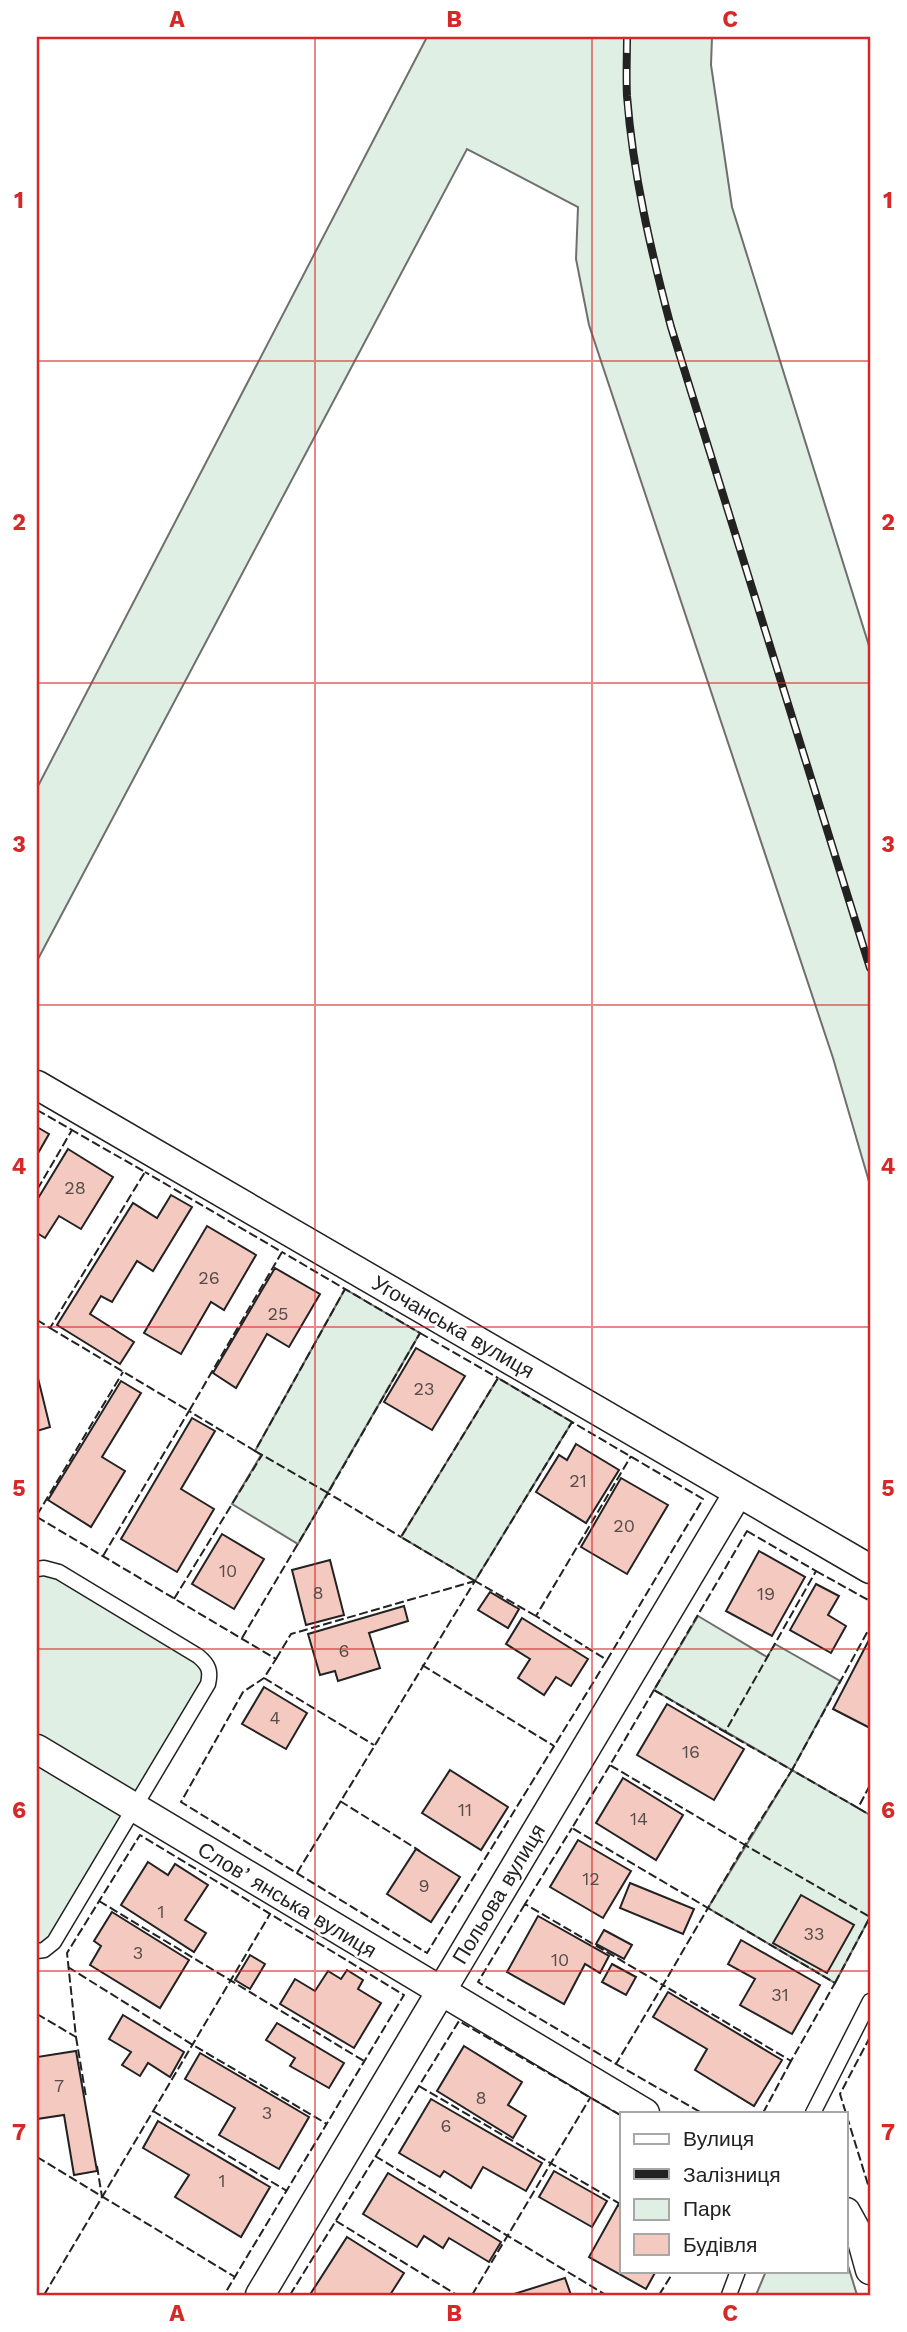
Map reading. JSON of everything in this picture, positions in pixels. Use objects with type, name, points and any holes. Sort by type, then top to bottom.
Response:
[{"type":"street","name":"Угочанська вулиця","points":[[37,1085],[870,1569]]},
{"type":"street","name":"Польова вулиця","points":[[260,2295],[738,1493]]},
{"type":"street","name":"Словʼянська вулиця","points":[[37,1749],[643,2112]]},
{"type":"street","points":[[848,2216],[862,2241],[870,2270]]},
{"type":"lane","points":[[37,1569],[58,1572],[198,1656],[209,1668],[208,1684],[54,1942],[44,1950],[37,1951]]},
{"type":"lane","points":[[814,2112],[870,2001]]},
{"type":"lane","points":[[729,2295],[738,2272]]},
{"type":"green space","points":[[427,37],[712,37],[711,65],[732,207],[870,649],[870,1185],[833,1058],[589,325],[576,259],[578,207],[467,149],[37,961],[37,788]]},
{"type":"green space","points":[[345,1289],[420,1333],[298,1544],[232,1504],[261,1455],[255,1451]]},
{"type":"green space","points":[[498,1378],[572,1422],[475,1581],[401,1537]]},
{"type":"green space","points":[[44,1568],[209,1668],[54,1942],[37,1951],[37,1569]]},
{"type":"green space","points":[[698,1616],[767,1657],[775,1644],[840,1681],[792,1770],[654,1690]]},
{"type":"green space","points":[[792,1770],[870,1815],[870,1917],[835,1983],[708,1908]]},
{"type":"green space","points":[[848,2266],[857,2295],[756,2295],[766,2272],[848,2272]]},
{"type":"building","points":[[37,1127],[49,1134],[37,1155]]},
{"type":"building","points":[[68,1149],[113,1177],[81,1229],[59,1216],[45,1238],[37,1233],[37,1200]]},
{"type":"building","points":[[171,1195],[192,1207],[153,1271],[137,1261],[112,1302],[101,1296],[90,1314],[134,1342],[120,1364],[57,1325],[133,1203],[157,1218]]},
{"type":"building","points":[[207,1226],[256,1255],[224,1310],[211,1302],[181,1354],[144,1333]]},
{"type":"building","points":[[275,1268],[320,1294],[289,1347],[267,1334],[236,1388],[213,1373]]},
{"type":"building","points":[[416,1348],[465,1376],[432,1430],[384,1402]]},
{"type":"building","points":[[37,1374],[50,1427],[37,1431]]},
{"type":"building","points":[[121,1381],[141,1393],[102,1457],[125,1471],[91,1527],[48,1500]]},
{"type":"building","points":[[192,1418],[215,1431],[181,1489],[214,1509],[177,1572],[121,1539]]},
{"type":"building","points":[[576,1444],[619,1470],[586,1523],[536,1492],[559,1455],[567,1460]]},
{"type":"building","points":[[621,1478],[668,1505],[627,1574],[581,1547]]},
{"type":"building","points":[[222,1534],[264,1559],[234,1609],[192,1584]]},
{"type":"building","points":[[759,1551],[805,1577],[772,1636],[726,1611]]},
{"type":"building","points":[[330,1560],[344,1615],[306,1625],[292,1570]]},
{"type":"building","points":[[816,1584],[839,1596],[828,1615],[846,1626],[831,1653],[790,1630]]},
{"type":"building","points":[[490,1592],[519,1609],[508,1628],[478,1610]]},
{"type":"building","points":[[404,1606],[408,1621],[369,1633],[380,1668],[338,1681],[335,1671],[320,1675],[308,1634]]},
{"type":"building","points":[[522,1618],[588,1659],[571,1686],[556,1677],[544,1695],[518,1678],[530,1659],[506,1644]]},
{"type":"building","points":[[870,1638],[870,1728],[833,1709]]},
{"type":"building","points":[[264,1687],[307,1713],[286,1749],[242,1724]]},
{"type":"building","points":[[667,1704],[744,1749],[714,1800],[637,1755]]},
{"type":"building","points":[[450,1770],[508,1807],[481,1850],[422,1813]]},
{"type":"building","points":[[623,1778],[683,1815],[656,1860],[596,1823]]},
{"type":"building","points":[[578,1840],[631,1871],[603,1918],[550,1887]]},
{"type":"building","points":[[416,1849],[460,1877],[431,1922],[387,1894]]},
{"type":"building","points":[[148,1862],[168,1875],[175,1864],[208,1885],[185,1920],[206,1933],[194,1952],[121,1905]]},
{"type":"building","points":[[630,1883],[694,1909],[683,1934],[620,1908]]},
{"type":"building","points":[[801,1895],[854,1925],[827,1973],[773,1943]]},
{"type":"building","points":[[112,1912],[189,1960],[160,2008],[90,1965],[101,1946],[94,1941]]},
{"type":"building","points":[[538,1916],[609,1956],[600,1973],[585,1964],[564,2004],[507,1972]]},
{"type":"building","points":[[604,1930],[632,1945],[624,1959],[596,1944]]},
{"type":"building","points":[[741,1940],[820,1985],[792,2034],[740,2005],[755,1979],[728,1964]]},
{"type":"building","points":[[250,1955],[265,1964],[250,1989],[235,1980]]},
{"type":"building","points":[[612,1964],[636,1977],[626,1995],[602,1982]]},
{"type":"building","points":[[347,1970],[363,1980],[358,1989],[381,2003],[354,2048],[280,2004],[295,1979],[315,1991],[328,1971],[341,1979]]},
{"type":"building","points":[[668,1992],[782,2060],[754,2106],[695,2070],[707,2049],[653,2017]]},
{"type":"building","points":[[123,2015],[184,2052],[170,2077],[148,2063],[140,2076],[122,2065],[131,2052],[109,2039]]},
{"type":"building","points":[[277,2023],[344,2063],[329,2088],[290,2066],[295,2058],[266,2040]]},
{"type":"building","points":[[464,2046],[522,2082],[508,2105],[526,2116],[513,2138],[437,2091]]},
{"type":"building","points":[[76,2051],[97,2171],[74,2175],[64,2115],[37,2119],[37,2057]]},
{"type":"building","points":[[200,2053],[309,2117],[279,2169],[219,2135],[235,2108],[185,2079]]},
{"type":"building","points":[[431,2099],[542,2163],[526,2191],[483,2167],[471,2188],[444,2171],[440,2177],[399,2153]]},
{"type":"building","points":[[158,2121],[270,2187],[241,2237],[175,2197],[189,2175],[143,2148]]},
{"type":"building","points":[[554,2171],[607,2201],[592,2227],[539,2197]]},
{"type":"building","points":[[388,2173],[501,2242],[489,2262],[449,2238],[443,2248],[424,2236],[417,2247],[363,2214]]},
{"type":"building","points":[[618,2205],[620,2272],[655,2272],[646,2289],[589,2257]]},
{"type":"building","points":[[347,2237],[404,2273],[390,2295],[311,2293]]},
{"type":"building","points":[[565,2278],[571,2295],[511,2295]]},
{"type":"railway","points":[[627,37],[627,96],[638,184],[671,327],[870,968]]},
{"type":"fence","points":[[37,1110],[72,1130],[37,1190]]},
{"type":"fence","points":[[37,1320],[50,1328],[145,1172],[72,1130]]},
{"type":"fence","points":[[50,1328],[189,1411],[282,1252],[145,1172]]},
{"type":"fence","points":[[103,1556],[189,1411],[255,1451],[345,1289],[282,1252]]},
{"type":"fence","points":[[255,1451],[328,1493],[420,1333],[345,1289]]},
{"type":"fence","points":[[420,1333],[498,1378]]},
{"type":"fence","points":[[37,1515],[123,1372]]},
{"type":"fence","points":[[475,1581],[401,1537],[498,1378],[572,1422]]},
{"type":"fence","points":[[536,1616],[475,1581],[572,1422],[703,1499],[607,1660],[536,1616],[631,1456]]},
{"type":"fence","points":[[174,1599],[262,1455]]},
{"type":"fence","points":[[242,1638],[328,1493],[401,1537]]},
{"type":"fence","points":[[37,1517],[276,1659],[264,1678],[243,1692],[181,1802],[427,1953],[607,1660]]},
{"type":"fence","points":[[747,1531],[816,1571],[725,1732],[654,1690],[747,1531]]},
{"type":"fence","points":[[816,1571],[870,1601]]},
{"type":"fence","points":[[276,1659],[291,1634],[475,1581]]},
{"type":"fence","points":[[297,1873],[475,1581]]},
{"type":"fence","points":[[725,1732],[792,1770],[870,1627]]},
{"type":"fence","points":[[422,1665],[554,1746]]},
{"type":"fence","points":[[264,1678],[374,1745]]},
{"type":"fence","points":[[654,1690],[610,1765],[745,1845],[792,1770],[858,1808],[870,1785]]},
{"type":"fence","points":[[610,1765],[572,1828],[708,1908],[745,1845],[870,1917]]},
{"type":"fence","points":[[340,1801],[420,1851]]},
{"type":"fence","points":[[858,1808],[870,1815]]},
{"type":"fence","points":[[525,1904],[478,1982],[616,2064],[663,1985],[791,2061],[835,1983],[708,1908],[663,1985],[525,1904],[572,1828]]},
{"type":"fence","points":[[37,2014],[76,2037],[67,1953],[140,1835],[404,1995],[224,2295]]},
{"type":"fence","points":[[99,1901],[364,2061]]},
{"type":"fence","points":[[44,2295],[270,1914]]},
{"type":"fence","points":[[835,1983],[870,1917]]},
{"type":"fence","points":[[68,1967],[327,2124]]},
{"type":"fence","points":[[290,2295],[459,2021],[620,2115]]},
{"type":"fence","points":[[76,2037],[86,2097]]},
{"type":"fence","points":[[846,2112],[840,2094],[870,2037]]},
{"type":"fence","points":[[764,2112],[791,2061]]},
{"type":"fence","points":[[616,2064],[700,2112]]},
{"type":"fence","points":[[419,2086],[620,2204]]},
{"type":"fence","points":[[472,2295],[590,2098]]},
{"type":"fence","points":[[153,2111],[287,2191]]},
{"type":"fence","points":[[848,2120],[870,2191]]},
{"type":"fence","points":[[375,2156],[606,2295]]},
{"type":"fence","points":[[37,2157],[235,2277]]},
{"type":"fence","points":[[97,2166],[102,2197]]},
{"type":"fence","points":[[336,2221],[457,2295]]},
{"type":"fence","points":[[659,2295],[673,2272]]}]
